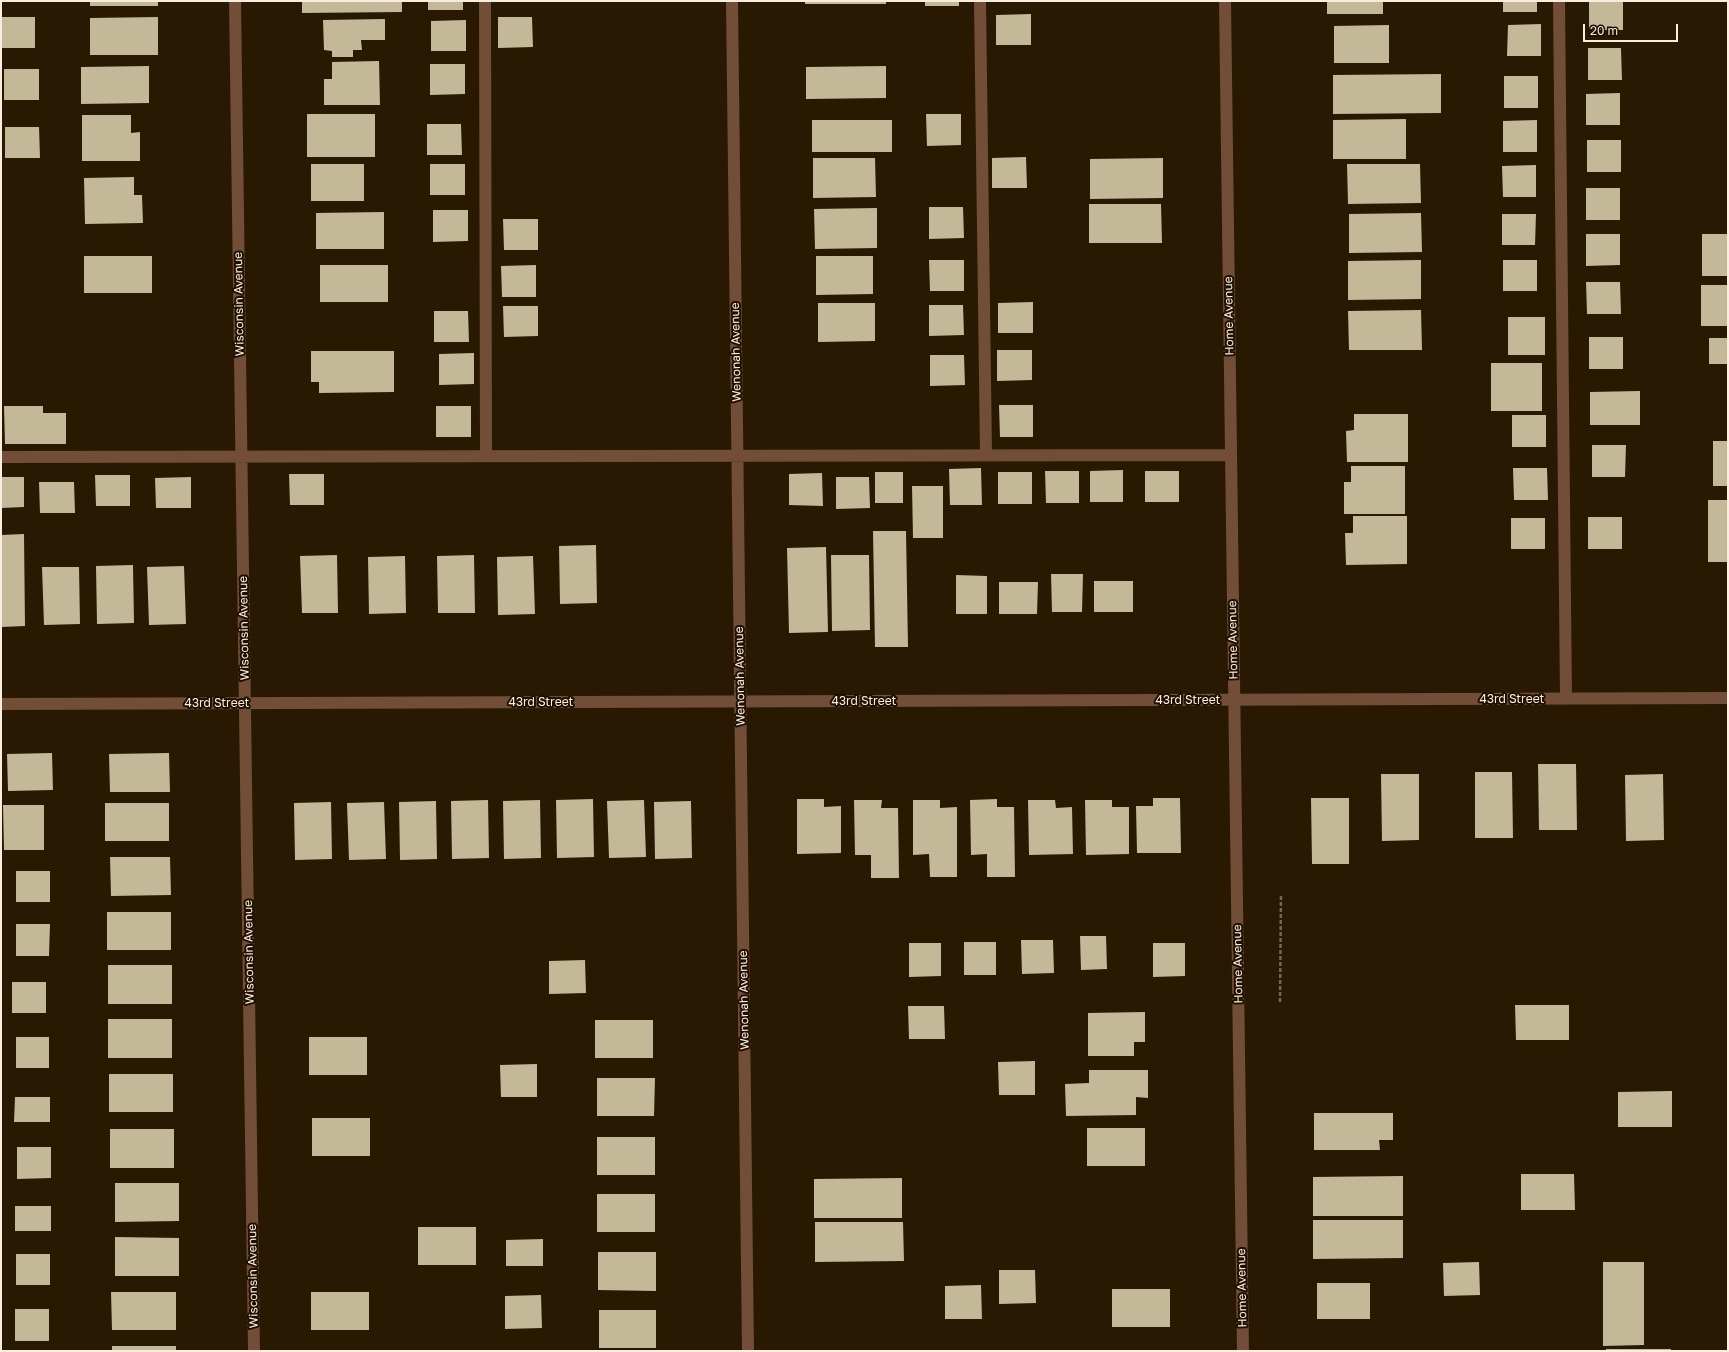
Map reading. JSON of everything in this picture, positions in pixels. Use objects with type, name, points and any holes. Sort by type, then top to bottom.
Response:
[{"type":"street","name":"Wisconsin Avenue","points":[[235,1],[254,1351]]},
{"type":"street","points":[[485,1],[486,456]]},
{"type":"street","name":"Wenonah Avenue","points":[[732,1],[748,1351]]},
{"type":"street","points":[[980,1],[986,455]]},
{"type":"street","name":"Home Avenue","points":[[1225,1],[1243,1351]]},
{"type":"street","points":[[1559,1],[1566,699]]},
{"type":"street","points":[[1,457],[1231,455]]},
{"type":"street","name":"43rd Street","points":[[1,704],[1728,698]]},
{"type":"path","points":[[1280,1002],[1281,894]]},
{"type":"building","points":[[90,1],[158,1],[158,6],[90,6]]},
{"type":"building","points":[[302,1],[402,1],[402,12],[302,13]]},
{"type":"building","points":[[428,1],[463,1],[463,10],[428,10]]},
{"type":"building","points":[[805,1],[886,1],[886,4],[805,4]]},
{"type":"building","points":[[925,1],[959,1],[959,6],[925,6]]},
{"type":"building","points":[[1327,1],[1383,1],[1383,14],[1327,14]]},
{"type":"building","points":[[1503,1],[1537,1],[1537,12],[1503,12]]},
{"type":"building","points":[[1589,1],[1623,1],[1623,30],[1589,30]]},
{"type":"building","points":[[1031,14],[1031,45],[996,45],[996,15]]},
{"type":"building","points":[[1,17],[35,17],[35,48],[1,48]]},
{"type":"building","points":[[158,17],[158,55],[90,55],[90,18]]},
{"type":"building","points":[[498,17],[532,17],[533,47],[498,48]]},
{"type":"building","points":[[385,19],[385,40],[361,40],[362,50],[353,50],[353,57],[332,57],[332,51],[324,50],[323,20]]},
{"type":"building","points":[[466,20],[466,51],[431,51],[431,21]]},
{"type":"building","points":[[1541,24],[1541,56],[1507,56],[1508,25]]},
{"type":"building","points":[[1389,25],[1389,63],[1334,63],[1334,26]]},
{"type":"building","points":[[1588,48],[1621,48],[1622,80],[1588,80]]},
{"type":"building","points":[[379,61],[380,105],[324,105],[324,79],[332,79],[332,62]]},
{"type":"building","points":[[430,64],[465,64],[465,94],[430,95]]},
{"type":"building","points":[[149,66],[149,103],[81,104],[81,67]]},
{"type":"building","points":[[886,66],[886,98],[806,99],[806,67]]},
{"type":"building","points":[[4,69],[39,69],[39,100],[4,100]]},
{"type":"building","points":[[1441,74],[1441,113],[1333,114],[1333,75]]},
{"type":"building","points":[[1504,76],[1538,76],[1538,108],[1504,108]]},
{"type":"building","points":[[1620,93],[1620,125],[1586,125],[1586,94]]},
{"type":"building","points":[[307,114],[375,114],[375,157],[307,157]]},
{"type":"building","points":[[926,114],[961,114],[961,145],[927,146]]},
{"type":"building","points":[[82,115],[131,115],[131,133],[140,132],[140,161],[82,161]]},
{"type":"building","points":[[1406,119],[1406,159],[1333,159],[1333,120]]},
{"type":"building","points":[[812,120],[892,120],[892,152],[812,152]]},
{"type":"building","points":[[1537,120],[1537,152],[1503,152],[1503,121]]},
{"type":"building","points":[[427,124],[461,124],[462,155],[427,155]]},
{"type":"building","points":[[5,127],[39,127],[40,158],[5,158]]},
{"type":"building","points":[[1587,140],[1621,140],[1621,172],[1587,172]]},
{"type":"building","points":[[1026,157],[1027,188],[992,188],[992,158]]},
{"type":"building","points":[[813,158],[875,158],[876,197],[813,198]]},
{"type":"building","points":[[1163,158],[1163,198],[1090,199],[1090,159]]},
{"type":"building","points":[[311,164],[364,164],[364,201],[311,201]]},
{"type":"building","points":[[430,164],[465,164],[465,195],[430,195]]},
{"type":"building","points":[[1347,164],[1420,164],[1421,203],[1348,204]]},
{"type":"building","points":[[1536,165],[1536,197],[1503,197],[1502,166]]},
{"type":"building","points":[[134,177],[134,195],[142,195],[143,223],[85,224],[84,178]]},
{"type":"building","points":[[1586,188],[1620,188],[1620,220],[1586,220]]},
{"type":"building","points":[[1089,204],[1161,204],[1162,243],[1089,243]]},
{"type":"building","points":[[929,207],[963,207],[964,238],[929,239]]},
{"type":"building","points":[[877,208],[877,248],[815,249],[814,209]]},
{"type":"building","points":[[433,210],[468,210],[468,241],[433,242]]},
{"type":"building","points":[[384,212],[384,249],[316,249],[316,213]]},
{"type":"building","points":[[1421,213],[1422,252],[1349,253],[1349,214]]},
{"type":"building","points":[[1502,214],[1536,214],[1535,245],[1502,245]]},
{"type":"building","points":[[503,219],[538,219],[538,250],[504,250]]},
{"type":"building","points":[[1586,234],[1620,234],[1620,265],[1586,266]]},
{"type":"building","points":[[1702,234],[1728,234],[1728,276],[1702,276]]},
{"type":"building","points":[[84,256],[152,256],[152,293],[84,293]]},
{"type":"building","points":[[816,256],[873,256],[873,294],[816,295]]},
{"type":"building","points":[[929,260],[964,260],[964,291],[930,291]]},
{"type":"building","points":[[1421,260],[1421,299],[1348,300],[1348,261]]},
{"type":"building","points":[[1503,260],[1537,260],[1537,291],[1503,291]]},
{"type":"building","points":[[320,265],[388,265],[388,302],[320,302]]},
{"type":"building","points":[[536,265],[536,297],[502,297],[501,266]]},
{"type":"building","points":[[1586,282],[1620,282],[1621,314],[1587,314]]},
{"type":"building","points":[[1701,285],[1728,285],[1728,326],[1701,326]]},
{"type":"building","points":[[1033,302],[1033,333],[998,333],[998,303]]},
{"type":"building","points":[[818,303],[875,303],[875,341],[818,342]]},
{"type":"building","points":[[929,305],[963,305],[964,335],[929,336]]},
{"type":"building","points":[[503,306],[538,306],[538,336],[504,337]]},
{"type":"building","points":[[1421,310],[1422,350],[1349,350],[1348,311]]},
{"type":"building","points":[[434,311],[468,311],[469,342],[434,342]]},
{"type":"building","points":[[1508,317],[1545,317],[1545,355],[1508,355]]},
{"type":"building","points":[[1589,337],[1623,337],[1623,369],[1589,369]]},
{"type":"building","points":[[1709,338],[1728,338],[1728,364],[1709,364]]},
{"type":"building","points":[[997,350],[1032,350],[1032,380],[997,381]]},
{"type":"building","points":[[311,351],[394,351],[394,392],[319,393],[319,382],[311,382]]},
{"type":"building","points":[[474,353],[474,384],[439,385],[439,354]]},
{"type":"building","points":[[930,355],[964,355],[965,385],[930,386]]},
{"type":"building","points":[[1491,363],[1542,363],[1542,411],[1491,411]]},
{"type":"building","points":[[1640,391],[1640,425],[1590,425],[1590,392]]},
{"type":"building","points":[[999,405],[1033,405],[1033,437],[1000,437]]},
{"type":"building","points":[[4,406],[43,406],[43,413],[66,413],[66,444],[5,444]]},
{"type":"building","points":[[436,406],[471,406],[471,437],[436,437]]},
{"type":"building","points":[[1354,414],[1408,414],[1408,462],[1347,462],[1346,431],[1354,430]]},
{"type":"building","points":[[1512,415],[1546,415],[1546,447],[1512,447]]},
{"type":"building","points":[[1713,441],[1728,441],[1728,486],[1713,486]]},
{"type":"building","points":[[1592,445],[1626,445],[1625,477],[1592,477]]},
{"type":"building","points":[[1351,466],[1405,466],[1405,514],[1344,514],[1344,482],[1351,482]]},
{"type":"building","points":[[981,468],[982,505],[950,505],[949,469]]},
{"type":"building","points":[[1513,468],[1547,468],[1548,500],[1514,500]]},
{"type":"building","points":[[1123,470],[1123,502],[1090,502],[1090,471]]},
{"type":"building","points":[[1045,471],[1079,471],[1079,503],[1046,503]]},
{"type":"building","points":[[1145,471],[1179,471],[1179,502],[1145,502]]},
{"type":"building","points":[[875,472],[903,472],[903,503],[875,503]]},
{"type":"building","points":[[998,472],[1032,472],[1032,504],[998,504]]},
{"type":"building","points":[[822,473],[823,506],[789,505],[789,474]]},
{"type":"building","points":[[289,474],[324,474],[324,505],[290,505]]},
{"type":"building","points":[[95,475],[130,475],[130,506],[96,506]]},
{"type":"building","points":[[1,477],[24,477],[24,507],[1,508]]},
{"type":"building","points":[[191,477],[191,508],[156,508],[155,478]]},
{"type":"building","points":[[836,477],[869,477],[870,508],[836,509]]},
{"type":"building","points":[[39,482],[74,482],[75,513],[40,513]]},
{"type":"building","points":[[912,486],[943,486],[943,538],[913,538]]},
{"type":"building","points":[[1708,500],[1728,500],[1728,562],[1708,562]]},
{"type":"building","points":[[1353,516],[1407,516],[1407,564],[1346,565],[1345,533],[1353,533]]},
{"type":"building","points":[[1588,517],[1622,517],[1622,549],[1588,549]]},
{"type":"building","points":[[1511,518],[1545,518],[1545,549],[1511,549]]},
{"type":"building","points":[[873,531],[906,531],[908,647],[875,647]]},
{"type":"building","points":[[24,534],[25,626],[1,627],[1,535]]},
{"type":"building","points":[[596,545],[597,603],[560,604],[559,546]]},
{"type":"building","points":[[826,547],[828,632],[789,633],[787,548]]},
{"type":"building","points":[[337,555],[338,613],[302,613],[300,556]]},
{"type":"building","points":[[474,555],[475,613],[438,613],[437,556]]},
{"type":"building","points":[[831,555],[869,555],[870,630],[832,631]]},
{"type":"building","points":[[405,556],[406,613],[369,614],[368,557]]},
{"type":"building","points":[[533,556],[535,614],[498,615],[497,557]]},
{"type":"building","points":[[133,565],[134,623],[97,624],[96,566]]},
{"type":"building","points":[[184,566],[186,624],[149,625],[147,567]]},
{"type":"building","points":[[42,567],[79,567],[80,624],[44,625]]},
{"type":"building","points":[[1051,574],[1083,574],[1082,612],[1052,612]]},
{"type":"building","points":[[956,575],[987,576],[987,614],[956,614]]},
{"type":"building","points":[[1094,581],[1133,581],[1133,612],[1094,612]]},
{"type":"building","points":[[999,582],[1038,582],[1037,614],[999,614]]},
{"type":"building","points":[[52,753],[53,790],[8,791],[7,754]]},
{"type":"building","points":[[169,753],[170,792],[110,792],[109,754]]},
{"type":"building","points":[[1538,764],[1576,764],[1577,830],[1539,830]]},
{"type":"building","points":[[1475,772],[1512,772],[1513,838],[1475,838]]},
{"type":"building","points":[[1381,774],[1419,774],[1419,840],[1382,841]]},
{"type":"building","points":[[1663,774],[1664,840],[1626,841],[1625,775]]},
{"type":"building","points":[[1153,798],[1180,798],[1181,853],[1137,853],[1136,806],[1153,806]]},
{"type":"building","points":[[1311,798],[1349,798],[1349,864],[1312,864]]},
{"type":"building","points":[[593,799],[594,857],[557,858],[556,800]]},
{"type":"building","points":[[797,799],[824,799],[824,807],[841,806],[841,853],[797,854]]},
{"type":"building","points":[[997,799],[997,807],[1014,807],[1015,877],[987,877],[987,854],[971,855],[970,800]]},
{"type":"building","points":[[488,800],[489,858],[452,859],[451,801]]},
{"type":"building","points":[[540,800],[541,858],[504,859],[503,801]]},
{"type":"building","points":[[644,800],[646,857],[609,858],[607,801]]},
{"type":"building","points":[[854,800],[882,800],[881,808],[898,808],[899,878],[871,878],[871,855],[855,855]]},
{"type":"building","points":[[913,800],[940,800],[940,808],[957,807],[957,877],[930,877],[929,854],[913,855]]},
{"type":"building","points":[[1028,800],[1055,800],[1056,808],[1072,807],[1073,854],[1029,855]]},
{"type":"building","points":[[1085,800],[1112,800],[1112,807],[1129,807],[1129,854],[1086,855]]},
{"type":"building","points":[[436,801],[437,859],[400,860],[399,802]]},
{"type":"building","points":[[691,801],[692,858],[655,859],[654,802]]},
{"type":"building","points":[[331,802],[332,859],[295,860],[294,803]]},
{"type":"building","points":[[384,802],[386,859],[349,860],[347,803]]},
{"type":"building","points":[[105,803],[169,803],[169,841],[105,841]]},
{"type":"building","points":[[3,805],[44,805],[44,850],[4,850]]},
{"type":"building","points":[[110,857],[170,857],[171,895],[111,896]]},
{"type":"building","points":[[16,871],[50,871],[50,902],[16,902]]},
{"type":"building","points":[[107,912],[171,912],[171,950],[107,950]]},
{"type":"building","points":[[16,924],[50,924],[49,956],[16,956]]},
{"type":"building","points":[[1080,936],[1106,936],[1107,969],[1081,970]]},
{"type":"building","points":[[1021,940],[1053,940],[1054,973],[1022,974]]},
{"type":"building","points":[[964,942],[996,942],[996,975],[964,975]]},
{"type":"building","points":[[909,943],[941,943],[941,976],[909,977]]},
{"type":"building","points":[[1153,943],[1185,943],[1185,976],[1153,977]]},
{"type":"building","points":[[585,960],[586,993],[549,994],[549,961]]},
{"type":"building","points":[[108,965],[172,965],[172,1004],[108,1004]]},
{"type":"building","points":[[12,982],[46,982],[46,1013],[12,1013]]},
{"type":"building","points":[[1515,1005],[1569,1005],[1569,1040],[1516,1040]]},
{"type":"building","points":[[908,1006],[944,1006],[945,1039],[909,1039]]},
{"type":"building","points":[[1145,1012],[1145,1042],[1134,1042],[1134,1056],[1088,1056],[1088,1013]]},
{"type":"building","points":[[108,1019],[172,1019],[172,1058],[108,1058]]},
{"type":"building","points":[[595,1020],[653,1020],[653,1058],[595,1058]]},
{"type":"building","points":[[16,1037],[49,1037],[49,1068],[16,1068]]},
{"type":"building","points":[[309,1037],[367,1037],[367,1075],[309,1075]]},
{"type":"building","points":[[1035,1061],[1035,1095],[999,1095],[998,1062]]},
{"type":"building","points":[[537,1064],[537,1097],[501,1097],[500,1065]]},
{"type":"building","points":[[1089,1070],[1148,1070],[1148,1098],[1136,1097],[1136,1115],[1066,1116],[1065,1084],[1089,1083]]},
{"type":"building","points":[[109,1074],[173,1074],[173,1112],[109,1112]]},
{"type":"building","points":[[597,1078],[655,1078],[654,1116],[597,1116]]},
{"type":"building","points":[[1672,1091],[1672,1127],[1618,1127],[1618,1092]]},
{"type":"building","points":[[15,1097],[50,1097],[50,1122],[14,1122]]},
{"type":"building","points":[[1314,1113],[1393,1113],[1393,1140],[1379,1140],[1380,1150],[1314,1150]]},
{"type":"building","points":[[312,1118],[370,1118],[370,1156],[312,1156]]},
{"type":"building","points":[[1087,1128],[1145,1128],[1145,1166],[1087,1166]]},
{"type":"building","points":[[110,1129],[174,1129],[174,1168],[110,1168]]},
{"type":"building","points":[[597,1137],[655,1137],[655,1175],[597,1175]]},
{"type":"building","points":[[17,1147],[51,1147],[51,1178],[17,1179]]},
{"type":"building","points":[[1521,1174],[1574,1174],[1575,1210],[1521,1210]]},
{"type":"building","points":[[1403,1176],[1403,1216],[1313,1216],[1313,1177]]},
{"type":"building","points":[[902,1178],[902,1218],[814,1218],[814,1179]]},
{"type":"building","points":[[115,1183],[179,1183],[179,1221],[115,1222]]},
{"type":"building","points":[[597,1194],[655,1194],[655,1232],[597,1232]]},
{"type":"building","points":[[15,1206],[51,1206],[51,1231],[15,1231]]},
{"type":"building","points":[[1313,1220],[1403,1220],[1403,1258],[1313,1259]]},
{"type":"building","points":[[815,1222],[903,1222],[904,1261],[815,1262]]},
{"type":"building","points":[[418,1227],[476,1227],[476,1265],[418,1265]]},
{"type":"building","points":[[115,1237],[179,1238],[179,1276],[115,1276]]},
{"type":"building","points":[[543,1239],[543,1266],[506,1266],[506,1240]]},
{"type":"building","points":[[598,1252],[656,1252],[656,1291],[598,1290]]},
{"type":"building","points":[[16,1254],[50,1254],[50,1285],[16,1285]]},
{"type":"building","points":[[1479,1262],[1480,1295],[1444,1296],[1443,1263]]},
{"type":"building","points":[[1603,1262],[1644,1262],[1644,1345],[1603,1346]]},
{"type":"building","points":[[999,1270],[1035,1270],[1036,1303],[999,1304]]},
{"type":"building","points":[[1317,1283],[1370,1283],[1370,1319],[1317,1319]]},
{"type":"building","points":[[981,1285],[982,1319],[945,1319],[945,1286]]},
{"type":"building","points":[[1112,1289],[1170,1289],[1170,1327],[1112,1327]]},
{"type":"building","points":[[111,1292],[176,1292],[176,1330],[112,1330]]},
{"type":"building","points":[[311,1292],[369,1292],[369,1330],[311,1330]]},
{"type":"building","points":[[541,1295],[542,1328],[505,1329],[505,1296]]},
{"type":"building","points":[[15,1309],[49,1309],[49,1341],[15,1341]]},
{"type":"building","points":[[599,1310],[656,1310],[656,1348],[599,1348]]},
{"type":"building","points":[[112,1346],[176,1346],[176,1351],[112,1351]]},
{"type":"building","points":[[1606,1349],[1671,1349],[1671,1351],[1606,1351]]}]
